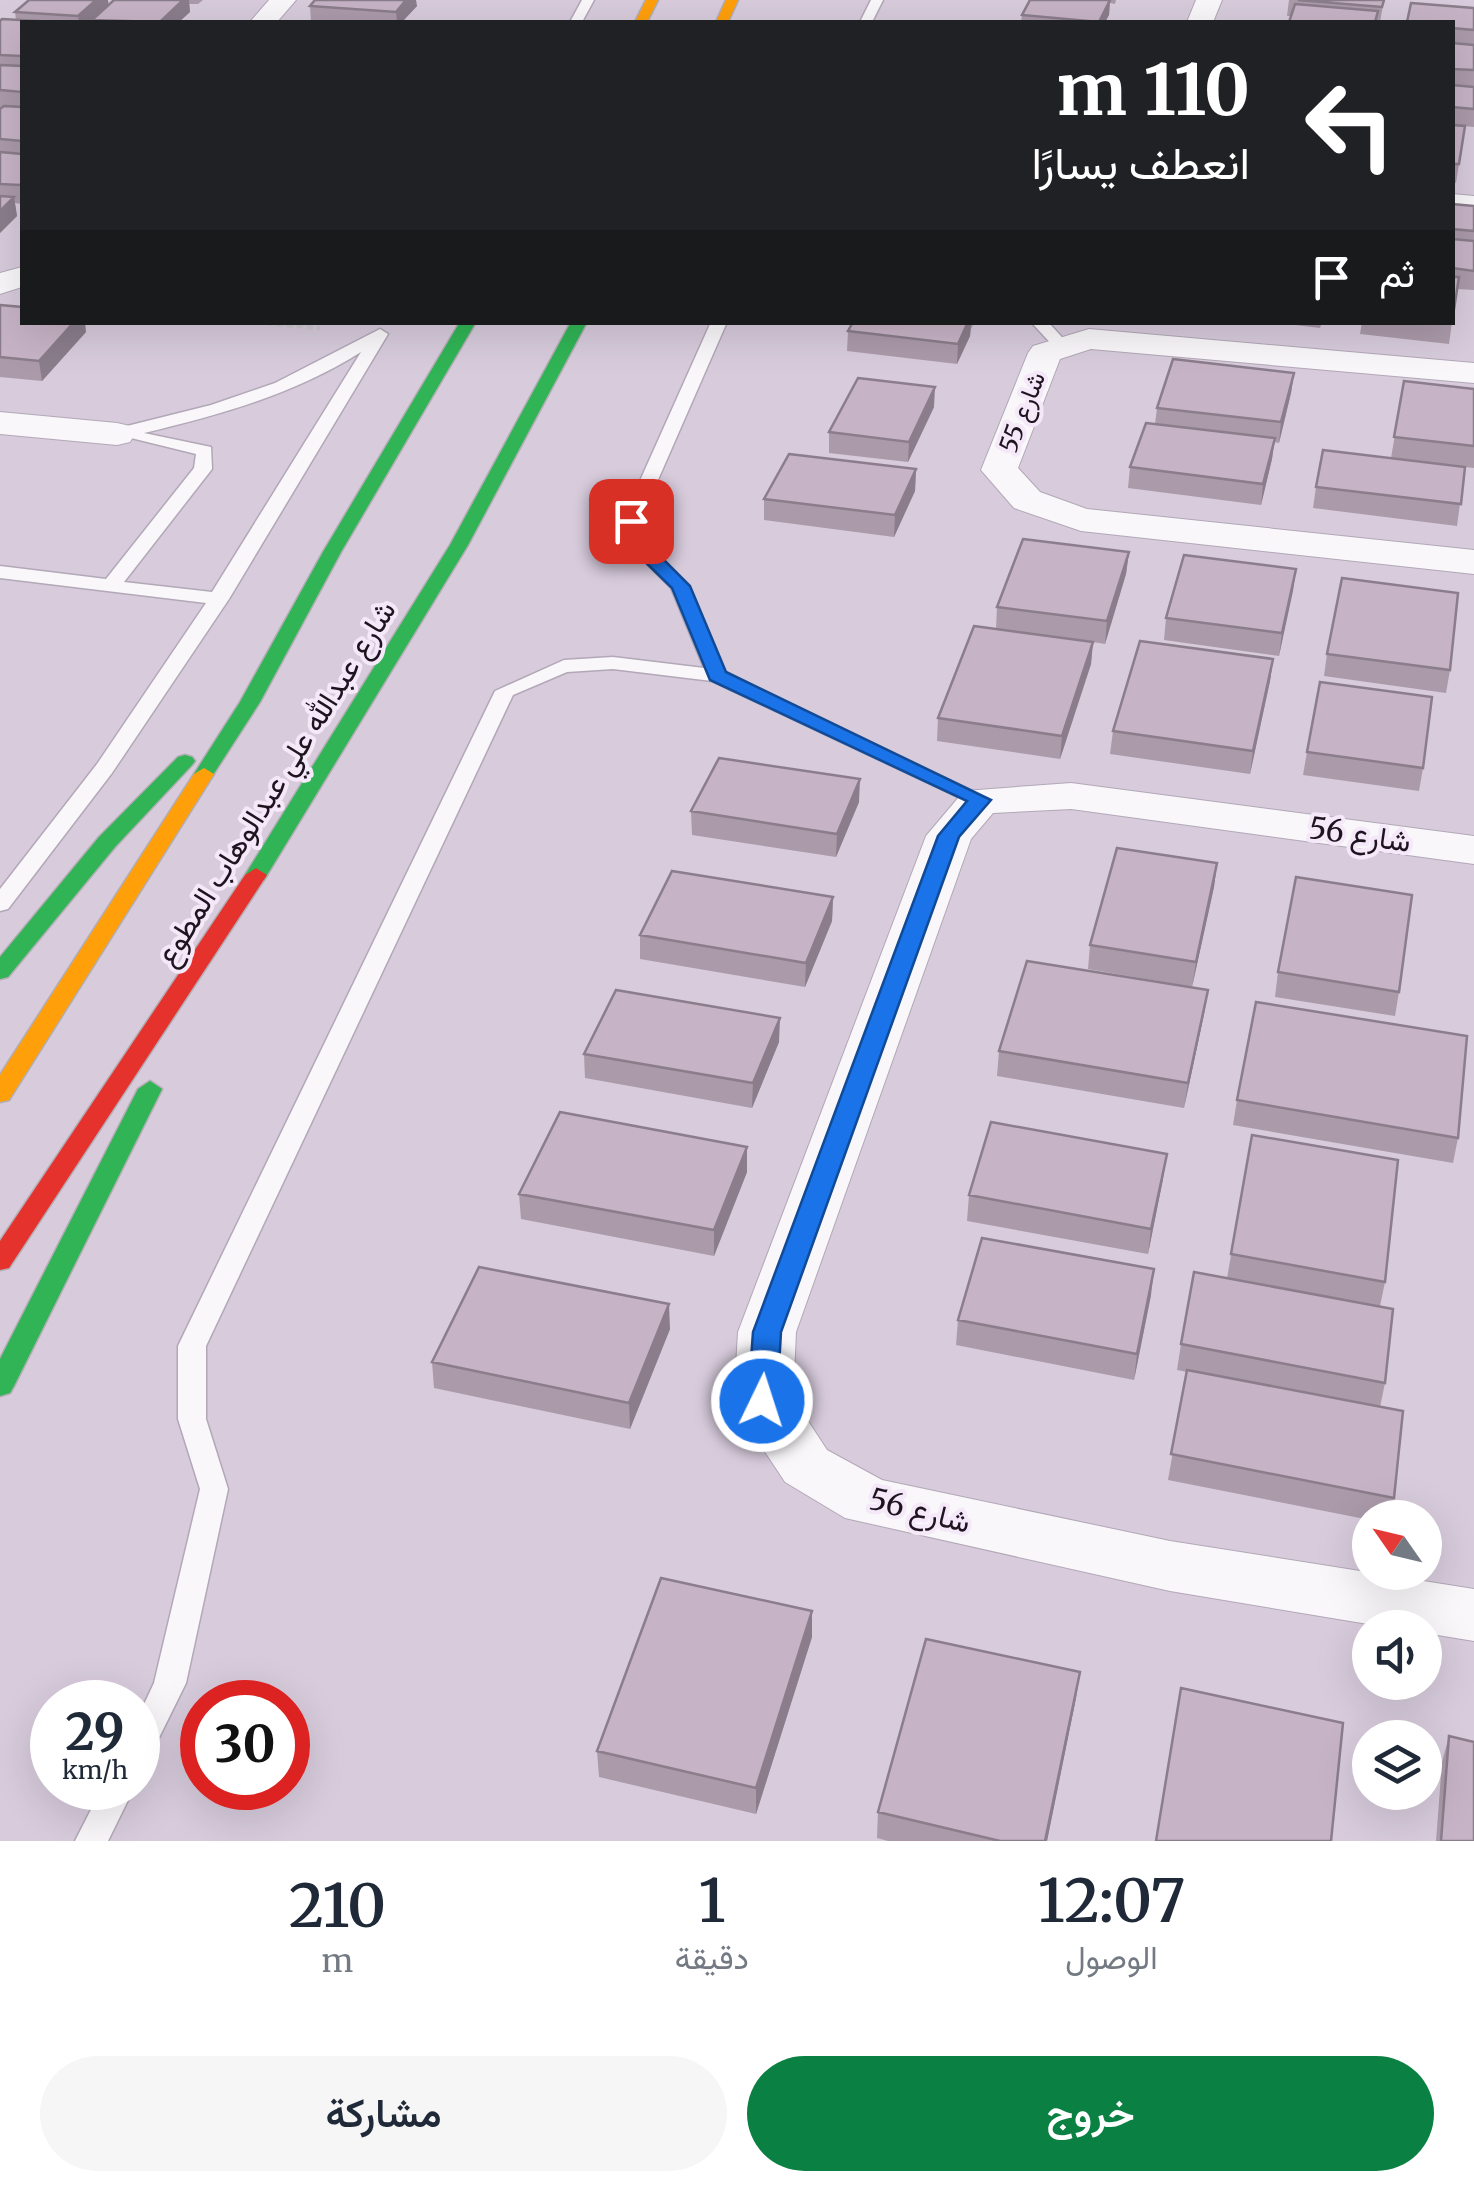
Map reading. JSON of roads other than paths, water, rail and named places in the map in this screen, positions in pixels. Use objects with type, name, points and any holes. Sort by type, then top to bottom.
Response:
[{"type":"main road","points":[[0,1094],[250,702],[332,552],[466,325]]},
{"type":"main road","name":"شارع عبدالله علي عبدالوهاب المطوع","points":[[0,1261],[263,865],[458,545],[577,325]]},
{"type":"main road","points":[[0,972],[159,785],[250,702]]},
{"type":"main road","points":[[175,1039],[263,865]]},
{"type":"main road","points":[[0,1386],[158,1073]]},
{"type":"street","points":[[265,20],[283,0]]},
{"type":"street","name":"شارع 55","points":[[1474,373],[1051,335],[999,470],[1027,500],[1081,520],[1474,562]]},
{"type":"street","points":[[0,423],[117,434]]},
{"type":"street","name":"شارع 56","points":[[1474,850],[1070,796],[980,800],[949,836],[767,1332],[762,1401],[806,1466],[867,1500],[1170,1566],[1474,1615]]},
{"type":"lane","points":[[718,325],[631,521],[640,547],[680,586],[718,676]]},
{"type":"lane","points":[[117,434],[234,405],[336,364],[384,328]]},
{"type":"lane","points":[[0,904],[42,853],[220,598],[384,328]]},
{"type":"lane","points":[[112,584],[203,469],[205,450],[178,442],[117,434]]},
{"type":"lane","points":[[0,572],[220,598]]},
{"type":"lane","points":[[160,1703],[170,1683],[214,1489],[192,1419],[192,1346],[505,691],[564,666],[613,663],[718,676],[980,800]]},
{"type":"lane","points":[[91,1841],[107,1810]]}]
